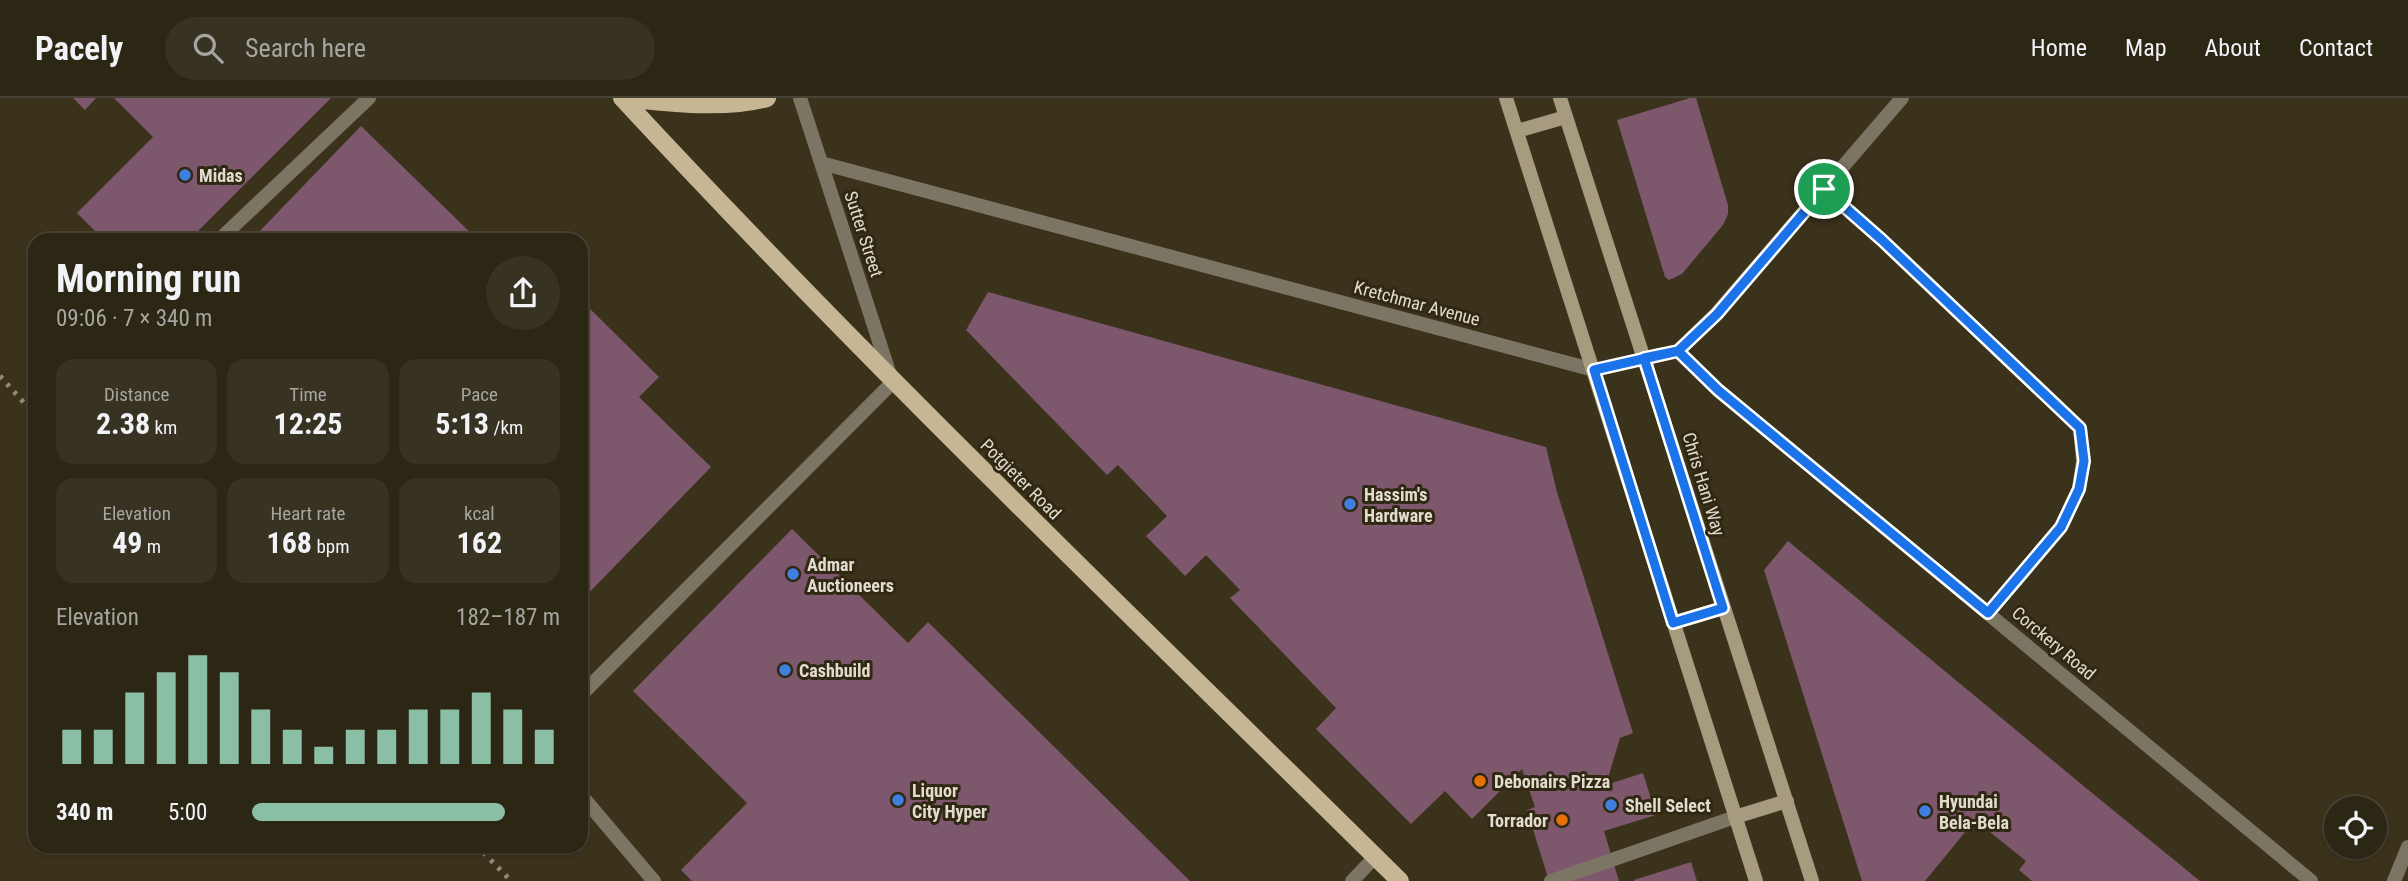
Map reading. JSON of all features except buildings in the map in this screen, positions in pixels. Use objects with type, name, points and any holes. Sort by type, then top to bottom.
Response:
[{"type":"main road","points":[[622,98],[688,103],[754,102],[767,98]]},
{"type":"main road","name":"Potgieter Road","points":[[622,98],[722,207],[893,382],[1400,881]]},
{"type":"main road","points":[[1506,98],[1755,881]]},
{"type":"main road","name":"Chris Hani Way","points":[[1560,98],[1812,881]]},
{"type":"main road","points":[[1517,131],[1566,117]]},
{"type":"main road","points":[[1673,623],[1723,608]]},
{"type":"main road","points":[[1735,817],[1787,801]]},
{"type":"street","points":[[226,233],[369,98]]},
{"type":"street","name":"Sutter Street","points":[[800,98],[893,382]]},
{"type":"street","points":[[1678,351],[1717,314],[1902,98]]},
{"type":"street","name":"Kretchmar Avenue","points":[[821,163],[1594,370],[1678,351]]},
{"type":"street","points":[[1824,189],[1882,240],[2080,428],[2084,461],[2079,489],[2061,527],[1988,613]]},
{"type":"street","name":"Corckery Road","points":[[1678,351],[1718,390],[2312,881]]},
{"type":"street","points":[[588,688],[893,382]]},
{"type":"street","points":[[588,803],[654,881]]},
{"type":"street","points":[[1551,881],[1735,817]]},
{"type":"street","points":[[2394,881],[2408,847]]},
{"type":"street","points":[[1352,881],[1375,857]]},
{"type":"railway","points":[[0,376],[28,407]]},
{"type":"railway","points":[[484,853],[511,881]]},
{"type":"place","name":"Midas","points":[[185,175]]},
{"type":"place","name":"Hassim's Hardware","points":[[1350,504]]},
{"type":"place","name":"Admar Auctioneers","points":[[793,574]]},
{"type":"place","name":"Cashbuild","points":[[785,670]]},
{"type":"place","name":"Debonairs Pizza","points":[[1480,781]]},
{"type":"place","name":"Liquor City Hyper","points":[[898,800]]},
{"type":"place","name":"Shell Select","points":[[1611,805]]},
{"type":"place","name":"Hyundai Bela-Bela","points":[[1925,811]]},
{"type":"place","name":"Torrador","points":[[1562,820]]},
{"type":"route","points":[[1824,189],[1717,314],[1678,351],[1644,358],[1723,608],[1673,623],[1594,370],[1644,358],[1678,351],[1718,390],[1988,613],[2061,527],[2079,489],[2084,461],[2080,428],[1882,240],[1824,189]]}]
